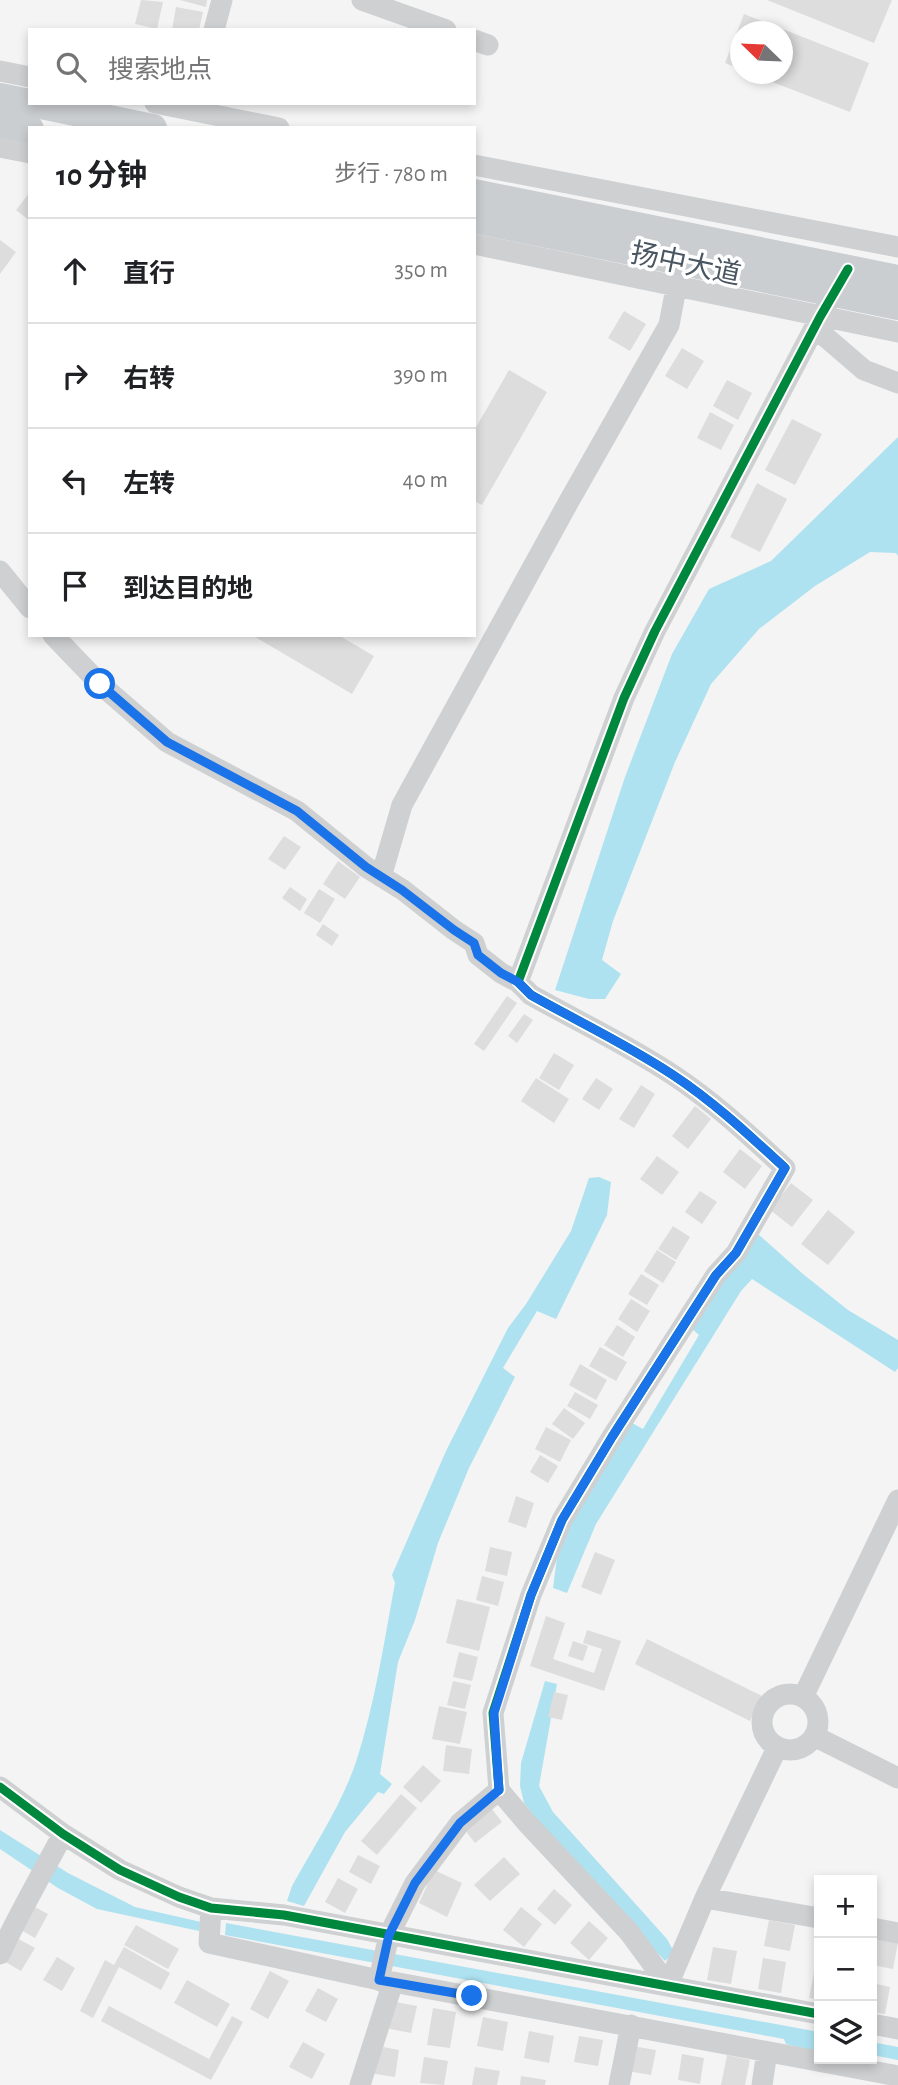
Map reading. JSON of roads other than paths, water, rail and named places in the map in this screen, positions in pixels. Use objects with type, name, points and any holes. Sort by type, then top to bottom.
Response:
[{"type":"main road","points":[[0,97],[28,102]]},
{"type":"main road","points":[[41,105],[143,126]]},
{"type":"main road","points":[[0,122],[28,129]]},
{"type":"main road","name":"扬中大道","points":[[476,193],[848,269],[897,303]]},
{"type":"main road","name":"扬中大道","points":[[476,220],[823,312],[897,303]]},
{"type":"street","points":[[215,28],[222,0]]},
{"type":"street","points":[[362,0],[440,28]]},
{"type":"street","points":[[0,71],[28,78]]},
{"type":"street","points":[[162,105],[192,114],[267,126]]},
{"type":"street","points":[[0,147],[28,153]]},
{"type":"street","points":[[476,165],[898,247]]},
{"type":"street","points":[[381,877],[402,805],[669,325],[679,273],[476,244]]},
{"type":"street","points":[[518,982],[624,698],[655,631],[848,269]]},
{"type":"street","points":[[823,312],[864,370],[898,383]]},
{"type":"street","points":[[0,571],[28,606]]},
{"type":"street","points":[[55,637],[100,684],[167,742],[297,811],[366,867],[474,943],[478,955],[518,982],[531,995],[632,1049],[674,1075],[724,1112],[785,1168],[736,1253],[709,1286],[562,1520],[531,1595],[494,1713],[499,1790],[629,1932],[668,1985]]},
{"type":"street","points":[[803,1697],[898,1500]]},
{"type":"street","points":[[782,1695],[803,1697],[812,1704],[817,1714],[818,1725],[814,1736],[808,1744],[798,1749],[777,1748],[763,1731],[765,1709],[772,1700],[782,1695]]},
{"type":"street","points":[[814,1736],[898,1778]]},
{"type":"street","points":[[668,1985],[705,1898],[777,1748]]},
{"type":"street","points":[[0,1787],[63,1834],[120,1870],[179,1897],[211,1908],[284,1915],[388,1940],[668,1985],[814,2013]]},
{"type":"street","points":[[360,2085],[384,1978],[388,1940],[415,1883],[460,1823],[499,1790]]},
{"type":"street","points":[[0,1954],[63,1834]]},
{"type":"street","points":[[705,1898],[814,1917]]},
{"type":"street","points":[[211,1908],[209,1943],[898,2076]]},
{"type":"street","points":[[877,1929],[898,1933]]},
{"type":"street","points":[[620,2085],[631,2025]]},
{"type":"street","points":[[877,2025],[898,2029]]},
{"type":"street","points":[[762,2085],[767,2052]]},
{"type":"water","points":[[898,437],[898,556],[896,553],[870,552],[815,586],[759,629],[711,684],[675,762],[613,921],[602,960],[621,974],[605,999],[589,999],[555,990],[625,777],[672,654],[709,589],[771,561]]},
{"type":"water","points":[[599,1177],[611,1182],[607,1215],[556,1319],[537,1311],[503,1368],[515,1377],[469,1468],[438,1543],[415,1620],[398,1662],[380,1774],[392,1784],[384,1794],[378,1792],[345,1832],[304,1906],[287,1901],[292,1886],[343,1794],[356,1762],[378,1673],[395,1583],[392,1575],[446,1451],[508,1328],[571,1231],[589,1178]]},
{"type":"water","points":[[758,1234],[848,1310],[898,1340],[898,1368],[895,1372],[752,1279],[741,1291],[596,1524],[567,1593],[553,1588],[557,1558],[574,1516],[632,1423],[643,1429],[699,1335],[692,1329],[712,1294]]},
{"type":"water","points":[[545,1681],[557,1684],[539,1786],[553,1812],[667,1939],[674,1952],[665,1961],[560,1849],[524,1803],[520,1786],[521,1763]]},
{"type":"water","points":[[0,1830],[68,1873],[135,1907],[201,1922],[199,1931],[97,1909],[58,1888],[0,1849]]},
{"type":"water","points":[[226,1923],[814,2031],[814,2051],[786,2044],[784,2039],[225,1935]]},
{"type":"water","points":[[877,2043],[898,2047],[898,2060],[877,2056]]}]
